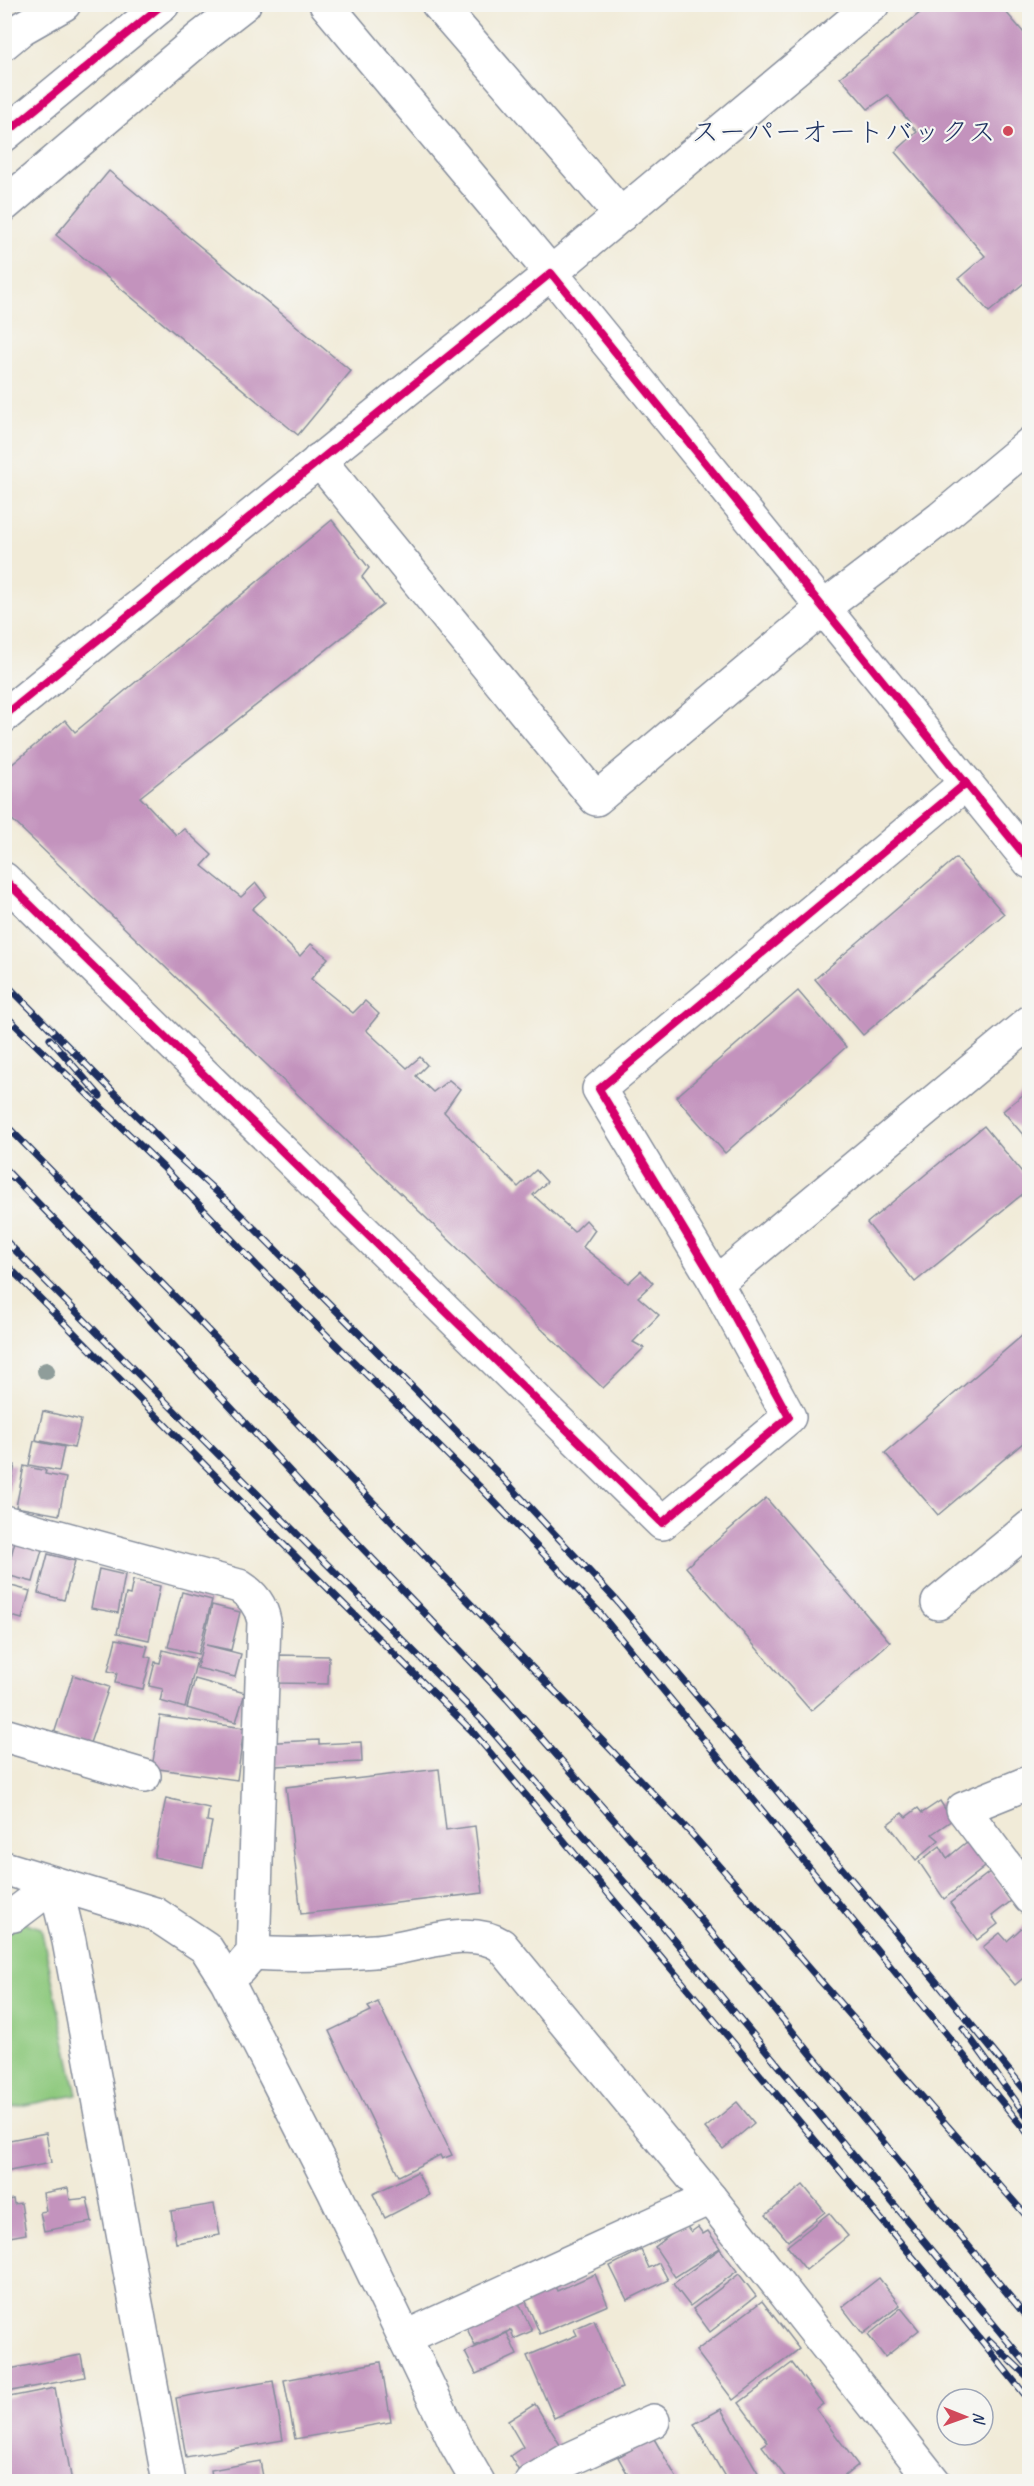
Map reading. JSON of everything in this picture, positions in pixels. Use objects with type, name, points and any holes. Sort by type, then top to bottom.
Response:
[{"type":"street","points":[[4,43],[22,28],[64,4]]},
{"type":"street","points":[[4,135],[163,4]]},
{"type":"street","points":[[174,4],[199,39]]},
{"type":"street","points":[[4,204],[199,39],[244,4]]},
{"type":"street","points":[[327,4],[551,273],[1029,862]]},
{"type":"street","points":[[438,4],[621,215]]},
{"type":"street","points":[[4,716],[551,273],[873,4]]},
{"type":"street","points":[[319,460],[596,799],[823,608],[941,518],[1029,444]]},
{"type":"street","points":[[4,879],[662,1523],[789,1417],[716,1283],[599,1089],[966,783]]},
{"type":"street","points":[[716,1283],[1029,1022]]},
{"type":"street","points":[[4,1522],[239,1586],[252,1596],[260,1608],[264,1621],[253,1953],[228,1981]]},
{"type":"street","points":[[938,1604],[1029,1527]]},
{"type":"street","points":[[4,1735],[144,1776]]},
{"type":"street","points":[[1029,1782],[963,1809],[1029,1898]]},
{"type":"street","points":[[4,1868],[155,1914],[206,1948],[228,1981],[406,2337],[456,2444],[478,2481]]},
{"type":"street","points":[[4,1916],[14,1915],[56,1884]]},
{"type":"street","points":[[56,1884],[69,1941],[169,2481]]},
{"type":"street","points":[[253,1953],[291,1955],[377,1951],[470,1935],[491,1939],[501,1945],[710,2198],[934,2481]]},
{"type":"street","points":[[406,2337],[710,2198]]},
{"type":"street","points":[[531,2481],[568,2460],[654,2421]]},
{"type":"green space","points":[[20,1921],[41,1928],[77,2095],[5,2109],[5,1925]]},
{"type":"building","points":[[931,4],[999,4],[1030,40],[1030,278],[989,312],[959,278],[985,256],[895,152],[917,132],[888,95],[868,109],[840,77]]},
{"type":"building","points":[[109,171],[351,371],[298,435],[56,235]]},
{"type":"building","points":[[332,520],[369,568],[362,577],[383,605],[140,797],[176,835],[184,829],[212,855],[202,866],[241,897],[256,883],[266,896],[252,909],[300,956],[311,944],[328,958],[311,979],[353,1013],[365,1001],[379,1014],[366,1030],[407,1068],[420,1057],[427,1065],[416,1076],[433,1092],[449,1080],[460,1089],[444,1112],[518,1187],[536,1170],[547,1182],[533,1195],[574,1232],[586,1220],[595,1230],[583,1247],[628,1283],[641,1271],[653,1283],[638,1297],[659,1315],[633,1342],[644,1348],[603,1388],[4,812],[4,771],[65,720],[75,732]]},
{"type":"building","points":[[956,858],[1004,914],[863,1035],[815,979]]},
{"type":"building","points":[[798,991],[846,1047],[725,1153],[676,1097]]},
{"type":"building","points":[[1030,1089],[1030,1143],[1003,1111]]},
{"type":"building","points":[[984,1126],[1030,1182],[1030,1188],[915,1282],[867,1223]]},
{"type":"building","points":[[1030,1329],[1030,1437],[938,1515],[885,1453]]},
{"type":"building","points":[[43,1411],[81,1420],[74,1448],[36,1440]]},
{"type":"building","points":[[34,1441],[64,1447],[59,1471],[29,1465]]},
{"type":"building","points":[[4,1463],[15,1465],[7,1501],[4,1501]]},
{"type":"building","points":[[24,1466],[46,1471],[45,1474],[66,1478],[59,1515],[16,1507]]},
{"type":"building","points":[[766,1498],[890,1642],[811,1711],[686,1567]]},
{"type":"building","points":[[16,1537],[41,1544],[39,1549],[42,1550],[33,1582],[6,1575]]},
{"type":"building","points":[[48,1554],[75,1561],[64,1600],[38,1593]]},
{"type":"building","points":[[99,1569],[125,1575],[118,1613],[91,1608]]},
{"type":"building","points":[[133,1580],[160,1586],[149,1640],[117,1633],[126,1594],[130,1595]]},
{"type":"building","points":[[4,1584],[30,1591],[22,1619],[4,1614]]},
{"type":"building","points":[[182,1592],[212,1600],[198,1654],[168,1647]]},
{"type":"building","points":[[212,1605],[240,1612],[231,1650],[206,1645],[241,1654],[235,1677],[197,1668]]},
{"type":"building","points":[[116,1639],[148,1646],[145,1656],[151,1658],[143,1689],[115,1683],[117,1673],[108,1671]]},
{"type":"building","points":[[163,1650],[197,1659],[185,1708],[160,1701],[163,1689],[149,1686],[155,1662],[160,1663]]},
{"type":"building","points":[[279,1655],[329,1656],[328,1684],[279,1683]]},
{"type":"building","points":[[73,1675],[109,1687],[89,1746],[54,1734]]},
{"type":"building","points":[[195,1679],[245,1693],[236,1722],[187,1708]]},
{"type":"building","points":[[160,1716],[244,1728],[237,1780],[152,1768]]},
{"type":"building","points":[[319,1740],[319,1744],[361,1742],[362,1762],[275,1766],[274,1747],[278,1742]]},
{"type":"building","points":[[439,1769],[446,1830],[475,1826],[483,1893],[301,1914],[286,1787]]},
{"type":"building","points":[[166,1798],[209,1808],[207,1821],[212,1822],[203,1867],[154,1857]]},
{"type":"building","points":[[940,1801],[952,1820],[932,1834],[939,1840],[916,1860],[888,1824],[902,1813],[906,1817],[918,1808],[922,1813]]},
{"type":"building","points":[[968,1841],[985,1867],[944,1899],[919,1862],[940,1846],[947,1858]]},
{"type":"building","points":[[991,1871],[1011,1901],[992,1916],[998,1924],[977,1940],[950,1903]]},
{"type":"building","points":[[1026,1924],[1030,1928],[1030,1972],[1015,1985],[983,1947],[1000,1933],[1007,1941]]},
{"type":"building","points":[[378,2002],[452,2155],[442,2159],[440,2155],[399,2176],[329,2031],[371,2011],[368,2007]]},
{"type":"building","points":[[737,2102],[754,2123],[723,2149],[705,2128]]},
{"type":"building","points":[[46,2133],[51,2163],[4,2172],[4,2141]]},
{"type":"building","points":[[417,2172],[429,2195],[385,2218],[373,2194]]},
{"type":"building","points":[[803,2185],[825,2212],[788,2241],[766,2215]]},
{"type":"building","points":[[68,2188],[70,2200],[87,2198],[92,2222],[44,2231],[40,2212],[46,2211],[43,2193]]},
{"type":"building","points":[[13,2199],[14,2204],[21,2203],[26,2234],[4,2238],[4,2201]]},
{"type":"building","points":[[214,2204],[220,2235],[176,2243],[171,2211]]},
{"type":"building","points":[[829,2213],[848,2236],[806,2270],[787,2246]]},
{"type":"building","points":[[685,2224],[691,2232],[698,2227],[703,2234],[708,2231],[720,2248],[675,2277],[655,2247]]},
{"type":"building","points":[[720,2249],[737,2271],[690,2306],[673,2284]]},
{"type":"building","points":[[641,2250],[649,2268],[659,2263],[668,2280],[627,2300],[610,2266]]},
{"type":"building","points":[[595,2274],[608,2305],[540,2334],[525,2299],[555,2286],[557,2291]]},
{"type":"building","points":[[739,2274],[756,2296],[710,2332],[693,2309]]},
{"type":"building","points":[[879,2278],[900,2305],[863,2334],[842,2307]]},
{"type":"building","points":[[517,2299],[532,2331],[514,2339],[511,2330],[475,2346],[465,2324]]},
{"type":"building","points":[[762,2301],[799,2349],[733,2400],[696,2351]]},
{"type":"building","points":[[901,2308],[919,2330],[885,2357],[868,2335]]},
{"type":"building","points":[[594,2320],[622,2388],[554,2418],[527,2356],[577,2335],[574,2329]]},
{"type":"building","points":[[507,2333],[517,2355],[476,2374],[465,2352]]},
{"type":"building","points":[[81,2355],[85,2377],[6,2392],[4,2370]]},
{"type":"building","points":[[381,2362],[391,2422],[295,2439],[284,2380]]},
{"type":"building","points":[[792,2363],[823,2404],[816,2409],[858,2465],[837,2482],[789,2482],[762,2446],[768,2442],[739,2403]]},
{"type":"building","points":[[273,2381],[283,2440],[186,2457],[176,2398]]},
{"type":"building","points":[[55,2388],[72,2482],[8,2482],[4,2461],[4,2398]]},
{"type":"building","points":[[535,2404],[562,2448],[520,2473],[510,2456],[523,2447],[508,2421]]},
{"type":"building","points":[[721,2409],[760,2476],[751,2482],[728,2482],[694,2424]]},
{"type":"building","points":[[653,2437],[679,2482],[632,2482],[618,2457]]},
{"type":"building","points":[[260,2461],[264,2482],[213,2482],[211,2470]]},
{"type":"railway","points":[[4,982],[175,1154],[229,1203],[498,1473],[616,1600],[893,1929],[1030,2096]]},
{"type":"railway","points":[[4,1014],[165,1169],[257,1266],[479,1486],[598,1611],[1030,2136]]},
{"type":"railway","points":[[50,1039],[100,1096]]},
{"type":"railway","points":[[4,1123],[197,1319],[690,1832],[1030,2220]]},
{"type":"railway","points":[[4,1168],[127,1295],[321,1505],[507,1699],[689,1905],[1030,2321]]},
{"type":"railway","points":[[4,1239],[482,1720],[662,1925],[1030,2368]]},
{"type":"railway","points":[[4,1262],[472,1731],[947,2298],[1030,2401]]},
{"type":"railway","points":[[963,2028],[1030,2121]]},
{"type":"railway","points":[[989,2340],[1030,2379]]},
{"type":"cycle path","points":[[4,135],[163,4]]},
{"type":"cycle path","points":[[4,716],[551,273],[1030,862]]},
{"type":"cycle path","points":[[4,879],[662,1523],[789,1417],[716,1283],[599,1089],[966,783]]},
{"type":"place","name":"スーパーオートバックス","points":[[1008,131]]}]
